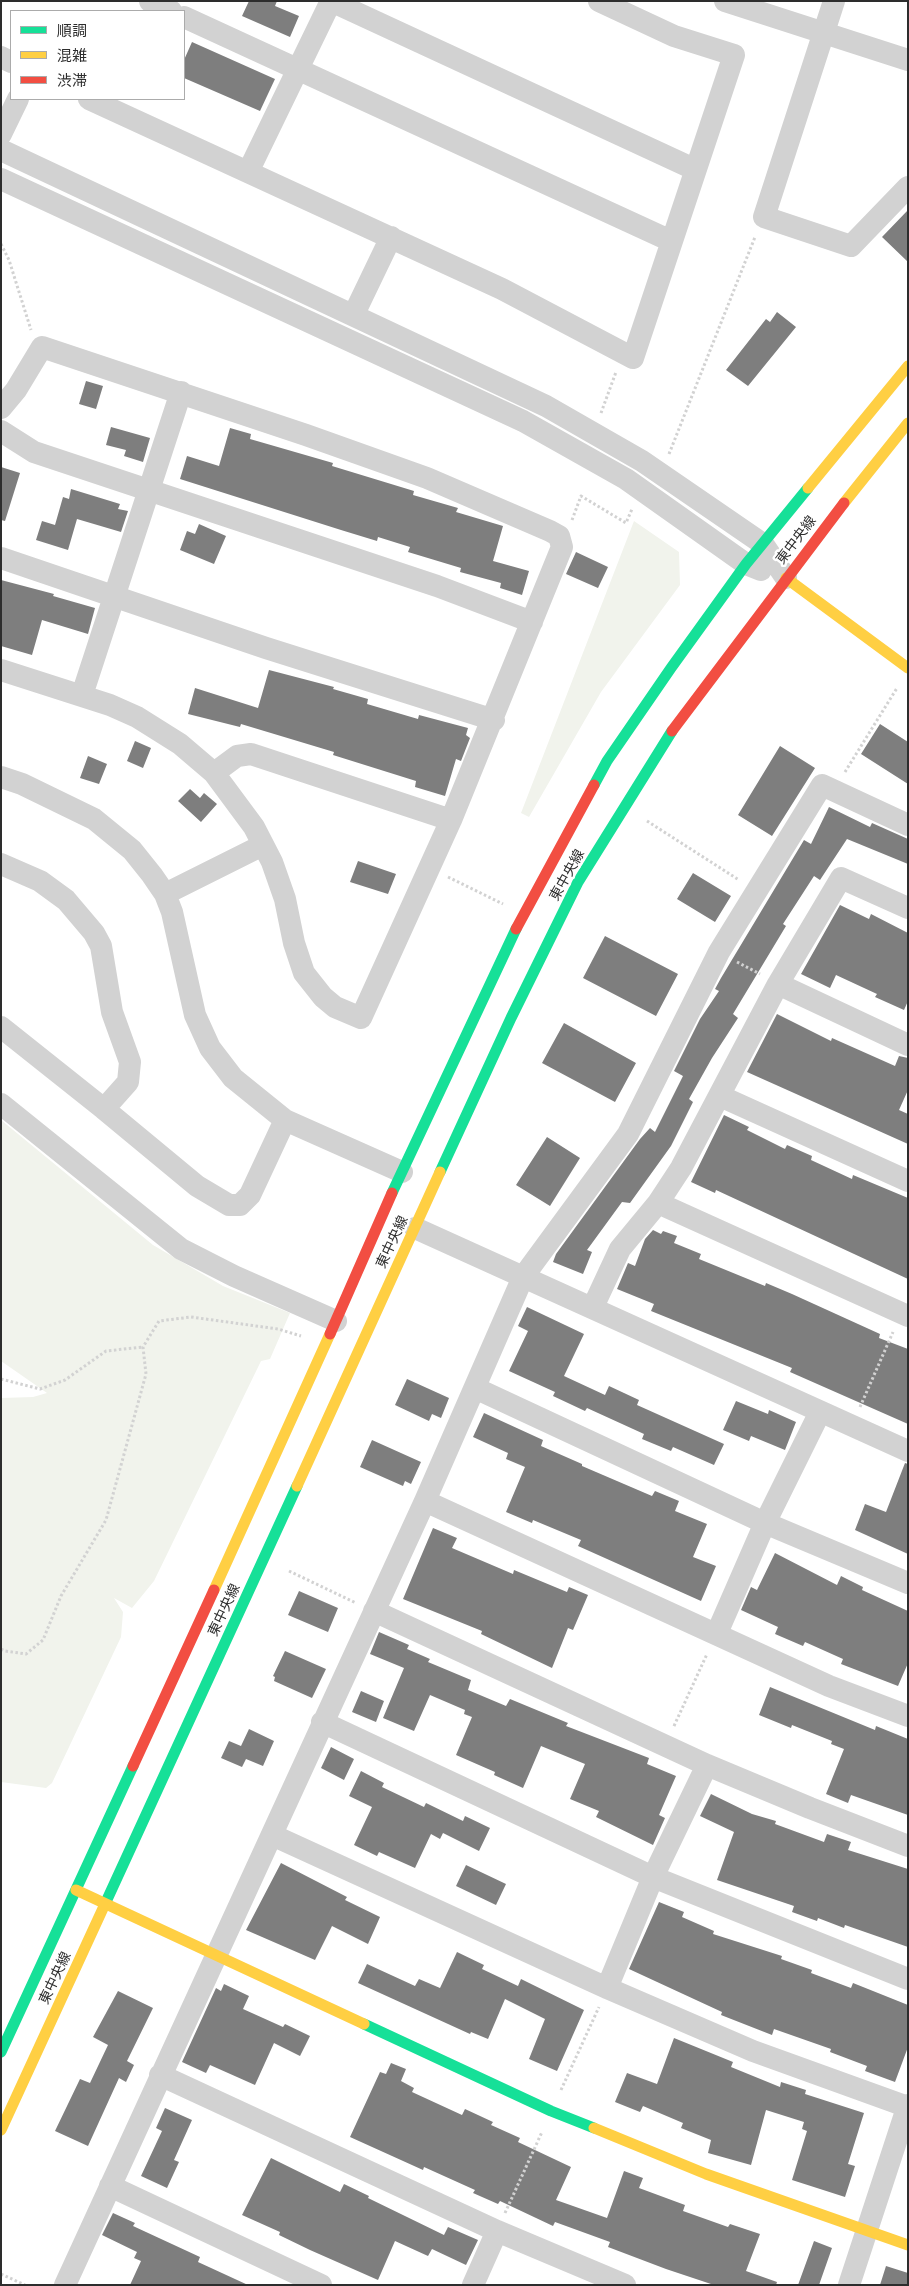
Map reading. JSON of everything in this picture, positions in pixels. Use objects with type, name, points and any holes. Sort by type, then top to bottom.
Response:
[{"type":"main road","name":"東中央線","points":[[1,2052],[261,1489],[402,1172],[509,942],[607,761],[671,668],[746,564],[908,366]]},
{"type":"main road","name":"東中央線","points":[[1,2130],[511,1018],[578,882],[674,728],[786,578],[908,423]]},
{"type":"main road","points":[[786,578],[908,668]]},
{"type":"main road","points":[[76,1890],[551,2111],[706,2174],[908,2246]]},
{"type":"street","points":[[150,1],[169,10]]},
{"type":"street","points":[[248,172],[299,71],[331,1],[694,169]]},
{"type":"street","points":[[91,100],[502,288],[632,358],[694,169],[734,55],[674,36],[599,1]]},
{"type":"street","points":[[725,1],[908,60]]},
{"type":"street","points":[[834,1],[764,216],[850,246],[908,187]]},
{"type":"street","points":[[185,17],[671,241]]},
{"type":"street","points":[[1,134],[18,100]]},
{"type":"street","points":[[1,150],[354,314],[546,406],[642,461],[763,544],[786,578]]},
{"type":"street","points":[[1,179],[523,421],[626,479],[746,564],[786,578]]},
{"type":"street","points":[[354,314],[391,236]]},
{"type":"street","points":[[1,408],[16,390],[42,346],[181,392],[427,478],[550,531],[562,540],[562,547],[494,720],[430,868],[361,1018],[335,1007],[323,997],[304,973],[294,943],[286,899],[272,862],[254,826],[214,773],[180,744],[159,730],[110,705],[1,670]]},
{"type":"street","points":[[82,695],[181,392]]},
{"type":"street","points":[[1,431],[34,452],[437,586],[532,622]]},
{"type":"street","points":[[1,558],[115,595],[266,648],[494,720]]},
{"type":"street","points":[[214,773],[237,756],[251,754],[451,820]]},
{"type":"street","points":[[1,776],[77,810],[109,830],[132,850],[165,894],[178,932],[190,997],[210,1048],[233,1078],[285,1120],[402,1172]]},
{"type":"street","points":[[65,2285],[425,1501],[523,1277],[628,1134],[719,952],[822,785],[908,825]]},
{"type":"street","points":[[165,894],[263,845]]},
{"type":"street","points":[[1,864],[40,881],[66,900],[86,921],[101,946],[112,1012],[130,1062],[128,1082],[104,1109]]},
{"type":"street","points":[[593,1307],[620,1249],[658,1203],[682,1168],[778,984],[841,878],[908,908]]},
{"type":"street","points":[[778,984],[908,1045]]},
{"type":"street","points":[[1,1027],[197,1186],[229,1205],[240,1204],[250,1195],[285,1120]]},
{"type":"street","points":[[720,1096],[908,1181]]},
{"type":"street","points":[[1,1104],[181,1249],[234,1276],[336,1321]]},
{"type":"street","points":[[658,1203],[905,1315]]},
{"type":"street","points":[[415,1228],[908,1450]]},
{"type":"street","points":[[475,1388],[765,1523],[908,1583]]},
{"type":"street","points":[[717,1633],[765,1523],[820,1412]]},
{"type":"street","points":[[425,1501],[717,1633],[829,1686],[908,1716]]},
{"type":"street","points":[[374,1611],[707,1765],[908,1846]]},
{"type":"street","points":[[322,1722],[653,1877],[908,1979]]},
{"type":"street","points":[[607,1988],[653,1877],[707,1765]]},
{"type":"street","points":[[272,1835],[607,1988],[753,2051],[908,2106],[849,2285]]},
{"type":"street","points":[[160,2075],[497,2231],[625,2285]]},
{"type":"street","points":[[110,2186],[321,2285]]},
{"type":"street","points":[[473,2285],[497,2231]]},
{"type":"path","points":[[669,455],[764,216]]},
{"type":"path","points":[[1,244],[9,260],[29,328],[42,346]]},
{"type":"path","points":[[600,416],[622,353]]},
{"type":"path","points":[[562,540],[581,496],[626,523],[632,510]]},
{"type":"path","points":[[833,791],[898,688]]},
{"type":"path","points":[[647,821],[756,892]]},
{"type":"path","points":[[430,868],[504,904]]},
{"type":"path","points":[[719,952],[778,984]]},
{"type":"path","points":[[852,1426],[905,1315]]},
{"type":"path","points":[[1,1649],[26,1654],[43,1640],[61,1596],[106,1520],[146,1374],[143,1346],[160,1321],[191,1317],[278,1329],[300,1336]]},
{"type":"path","points":[[1,1379],[40,1389],[65,1380],[106,1351],[143,1346]]},
{"type":"path","points":[[289,1571],[374,1611]]},
{"type":"path","points":[[665,1745],[717,1633]]},
{"type":"path","points":[[497,2231],[607,1988]]},
{"type":"path","points":[[1,2274],[25,2285]]},
{"type":"shaded area","points":[[634,521],[679,552],[680,585],[601,692],[529,817],[521,813]]},
{"type":"shaded area","points":[[1,1120],[153,1245],[223,1286],[290,1313],[270,1359],[261,1361],[154,1581],[132,1608],[114,1598],[123,1612],[121,1637],[52,1783],[46,1788],[1,1782],[1,1398],[33,1397],[47,1393],[1,1361]]},
{"type":"building","points":[[249,1],[277,1],[275,6],[299,16],[290,37],[242,16]]},
{"type":"building","points":[[192,42],[275,79],[260,111],[185,78],[185,58]]},
{"type":"building","points":[[908,210],[908,262],[882,237]]},
{"type":"building","points":[[777,312],[796,327],[748,386],[726,370],[766,319],[770,322]]},
{"type":"building","points":[[86,381],[103,386],[96,409],[79,404]]},
{"type":"building","points":[[111,427],[150,438],[143,462],[124,456],[126,450],[106,445]]},
{"type":"building","points":[[230,428],[251,434],[250,439],[333,463],[332,466],[414,491],[413,495],[458,508],[456,512],[503,526],[493,561],[529,571],[522,595],[500,588],[501,583],[460,572],[461,568],[408,552],[410,547],[378,537],[377,541],[180,479],[187,456],[219,466]]},
{"type":"building","points":[[1,467],[20,473],[5,521],[1,520]]},
{"type":"building","points":[[71,489],[120,504],[118,509],[128,511],[121,532],[77,519],[68,550],[36,540],[42,521],[55,525],[63,497],[69,499]]},
{"type":"building","points":[[199,524],[226,536],[214,564],[180,550],[187,531],[195,534]]},
{"type":"building","points":[[576,552],[608,567],[598,588],[566,574]]},
{"type":"building","points":[[1,580],[54,594],[53,596],[95,608],[88,634],[42,620],[32,655],[1,646]]},
{"type":"building","points":[[269,670],[334,687],[333,689],[368,699],[367,704],[418,719],[419,715],[468,728],[466,735],[470,738],[461,761],[456,759],[445,796],[415,787],[416,781],[333,755],[334,752],[241,724],[240,727],[188,714],[195,688],[258,708]]},
{"type":"building","points":[[880,724],[908,742],[908,784],[861,754]]},
{"type":"building","points":[[135,741],[151,748],[143,768],[127,761]]},
{"type":"building","points":[[780,746],[815,768],[772,836],[738,815]]},
{"type":"building","points":[[88,756],[107,764],[99,784],[80,778]]},
{"type":"building","points":[[190,789],[200,798],[204,793],[217,804],[201,822],[178,801]]},
{"type":"building","points":[[829,807],[870,827],[872,823],[908,839],[908,864],[847,839],[820,880],[814,876],[783,924],[786,926],[733,1014],[738,1018],[712,1058],[689,1099],[693,1102],[671,1146],[630,1203],[622,1202],[587,1250],[592,1252],[583,1274],[553,1262],[556,1254],[640,1139],[650,1128],[655,1132],[683,1076],[674,1071],[700,1019],[719,991],[715,989],[804,840],[811,844]]},
{"type":"building","points":[[358,861],[396,874],[388,894],[350,882]]},
{"type":"building","points":[[693,873],[731,896],[715,922],[677,899]]},
{"type":"building","points":[[840,905],[869,919],[871,914],[908,933],[908,1001],[904,1010],[875,997],[877,994],[836,975],[830,988],[801,974]]},
{"type":"building","points":[[605,936],[678,974],[656,1016],[583,978]]},
{"type":"building","points":[[777,1014],[831,1041],[832,1038],[895,1066],[899,1056],[908,1058],[908,1090],[899,1110],[908,1114],[908,1144],[747,1072]]},
{"type":"building","points":[[564,1023],[636,1063],[615,1102],[542,1063]]},
{"type":"building","points":[[724,1115],[749,1127],[747,1130],[785,1149],[787,1145],[812,1156],[811,1160],[852,1179],[853,1175],[908,1198],[908,1279],[716,1190],[715,1193],[691,1182]]},
{"type":"building","points":[[547,1137],[580,1158],[550,1206],[516,1185]]},
{"type":"building","points":[[653,1230],[661,1234],[663,1231],[677,1236],[674,1243],[701,1254],[699,1259],[765,1286],[766,1283],[792,1294],[880,1334],[879,1338],[908,1349],[908,1424],[790,1372],[792,1368],[651,1311],[654,1304],[617,1289],[628,1263],[635,1266],[645,1239]]},
{"type":"building","points":[[527,1307],[584,1334],[564,1376],[605,1395],[609,1386],[639,1400],[637,1405],[724,1444],[714,1465],[673,1447],[671,1451],[642,1439],[644,1434],[587,1408],[585,1411],[553,1396],[555,1392],[509,1371],[528,1331],[518,1326]]},
{"type":"building","points":[[407,1379],[449,1398],[441,1418],[432,1414],[429,1421],[395,1405]]},
{"type":"building","points":[[736,1401],[768,1414],[769,1410],[796,1422],[785,1450],[751,1436],[749,1441],[723,1430]]},
{"type":"building","points":[[484,1413],[543,1440],[541,1446],[582,1464],[582,1466],[652,1496],[655,1491],[679,1501],[675,1511],[707,1524],[693,1557],[716,1566],[701,1601],[578,1546],[581,1540],[533,1520],[532,1523],[506,1512],[525,1467],[506,1459],[508,1453],[473,1437]]},
{"type":"building","points":[[372,1440],[421,1462],[411,1484],[405,1481],[403,1486],[360,1467]]},
{"type":"building","points":[[905,1463],[908,1464],[908,1554],[855,1530],[865,1504],[886,1512]]},
{"type":"building","points":[[433,1528],[457,1538],[452,1548],[513,1574],[514,1570],[567,1592],[569,1587],[588,1595],[573,1630],[568,1628],[552,1668],[481,1634],[482,1631],[403,1599]]},
{"type":"building","points":[[775,1553],[837,1585],[841,1576],[863,1587],[862,1590],[908,1611],[908,1663],[898,1686],[841,1664],[843,1659],[805,1642],[803,1646],[775,1634],[778,1627],[741,1610],[751,1587],[757,1590]]},
{"type":"building","points":[[299,1591],[338,1608],[328,1632],[288,1615]]},
{"type":"building","points":[[379,1632],[409,1645],[407,1649],[430,1659],[428,1662],[471,1680],[468,1690],[506,1706],[510,1699],[568,1723],[566,1726],[649,1758],[647,1764],[676,1776],[659,1815],[665,1818],[653,1845],[596,1817],[599,1811],[570,1799],[585,1764],[541,1746],[523,1788],[494,1775],[495,1772],[456,1755],[472,1717],[464,1714],[465,1710],[430,1695],[414,1731],[383,1718],[404,1668],[370,1654]]},
{"type":"building","points":[[285,1651],[326,1669],[312,1698],[274,1681],[275,1677],[273,1676]]},
{"type":"building","points":[[770,1687],[875,1730],[876,1726],[908,1739],[908,1815],[851,1795],[848,1803],[826,1794],[844,1749],[831,1744],[832,1741],[792,1725],[791,1728],[759,1715]]},
{"type":"building","points":[[361,1691],[384,1701],[376,1722],[352,1712]]},
{"type":"building","points":[[249,1729],[274,1741],[263,1766],[246,1759],[242,1767],[221,1758],[229,1741],[241,1746]]},
{"type":"building","points":[[331,1747],[354,1759],[344,1780],[321,1768]]},
{"type":"building","points":[[361,1771],[384,1783],[382,1787],[424,1807],[426,1803],[463,1821],[465,1816],[490,1828],[479,1851],[443,1833],[440,1839],[431,1834],[415,1868],[379,1852],[377,1856],[354,1845],[372,1807],[349,1796]]},
{"type":"building","points":[[711,1794],[752,1814],[776,1821],[775,1824],[824,1842],[827,1834],[851,1842],[848,1850],[908,1869],[908,1947],[845,1925],[844,1928],[818,1918],[817,1921],[792,1912],[794,1906],[717,1880],[734,1832],[700,1816]]},
{"type":"building","points":[[281,1863],[347,1897],[345,1900],[380,1917],[368,1944],[332,1926],[315,1960],[246,1930]]},
{"type":"building","points":[[466,1865],[506,1884],[496,1905],[456,1886]]},
{"type":"building","points":[[659,1902],[684,1912],[682,1917],[714,1931],[713,1934],[782,1956],[781,1959],[812,1970],[811,1973],[851,1988],[853,1983],[908,2005],[908,2047],[895,2082],[865,2071],[867,2066],[830,2052],[831,2049],[774,2029],[772,2035],[721,2015],[722,2012],[629,1969]]},
{"type":"building","points":[[457,1952],[484,1965],[482,1969],[518,1986],[521,1979],[584,2010],[557,2071],[529,2059],[545,2019],[505,1999],[488,2039],[471,2032],[470,2034],[358,1983],[367,1964],[415,1986],[419,1979],[440,1988]]},
{"type":"building","points":[[224,1984],[249,1996],[243,2009],[283,2027],[285,2024],[310,2036],[300,2056],[274,2043],[255,2085],[210,2065],[206,2073],[182,2062],[216,1988],[221,1991]]},
{"type":"building","points":[[118,1991],[153,2008],[127,2061],[134,2065],[126,2082],[119,2078],[88,2146],[55,2131],[80,2079],[90,2083],[108,2045],[93,2037]]},
{"type":"building","points":[[674,2038],[733,2062],[731,2067],[780,2087],[781,2082],[806,2090],[805,2094],[864,2113],[848,2164],[855,2166],[845,2197],[792,2180],[807,2131],[802,2129],[804,2122],[766,2110],[751,2165],[708,2153],[711,2140],[681,2128],[683,2123],[643,2106],[640,2112],[615,2102],[627,2073],[657,2084]]},
{"type":"building","points":[[391,2063],[406,2069],[401,2081],[414,2088],[412,2092],[462,2115],[465,2109],[493,2122],[491,2125],[520,2138],[518,2142],[571,2167],[556,2200],[607,2218],[624,2171],[643,2178],[639,2188],[685,2205],[683,2211],[728,2227],[730,2224],[760,2234],[746,2271],[777,2282],[776,2285],[714,2285],[666,2269],[608,2247],[610,2242],[555,2222],[553,2226],[500,2201],[498,2204],[473,2193],[475,2190],[424,2167],[423,2170],[350,2137],[380,2072],[386,2074]]},
{"type":"building","points":[[165,2108],[192,2120],[174,2160],[179,2162],[167,2188],[141,2176],[162,2131],[156,2128]]},
{"type":"building","points":[[271,2158],[340,2192],[344,2184],[369,2196],[368,2198],[444,2235],[448,2227],[478,2240],[466,2265],[432,2249],[428,2256],[395,2241],[378,2280],[310,2250],[279,2235],[280,2232],[242,2215]]},
{"type":"building","points":[[113,2213],[135,2223],[133,2226],[200,2257],[198,2262],[248,2285],[130,2285],[141,2261],[134,2258],[137,2252],[102,2235]]},
{"type":"building","points":[[814,2241],[832,2248],[819,2285],[798,2285]]},
{"type":"building","points":[[886,2266],[908,2273],[908,2285],[880,2285]]},
{"type":"traffic: fast","points":[[594,785],[607,761],[671,668],[746,564],[808,488]]},
{"type":"traffic: fast","points":[[440,1172],[511,1018],[578,882],[672,731]]},
{"type":"traffic: fast","points":[[392,1193],[516,929]]},
{"type":"traffic: fast","points":[[105,1904],[297,1486]]},
{"type":"traffic: fast","points":[[1,2052],[133,1766]]},
{"type":"traffic: fast","points":[[364,2024],[551,2111],[594,2128]]},
{"type":"traffic: slow","points":[[808,488],[908,366]]},
{"type":"traffic: slow","points":[[844,503],[908,423]]},
{"type":"traffic: slow","points":[[786,578],[908,668]]},
{"type":"traffic: slow","points":[[297,1486],[440,1172]]},
{"type":"traffic: slow","points":[[214,1590],[330,1334]]},
{"type":"traffic: slow","points":[[76,1890],[364,2024]]},
{"type":"traffic: slow","points":[[1,2130],[105,1904]]},
{"type":"traffic: slow","points":[[594,2128],[706,2174],[908,2245]]},
{"type":"traffic: jam","points":[[672,731],[844,503]]},
{"type":"traffic: jam","points":[[516,929],[594,785]]},
{"type":"traffic: jam","points":[[330,1334],[392,1193]]},
{"type":"traffic: jam","points":[[133,1766],[214,1590]]}]
